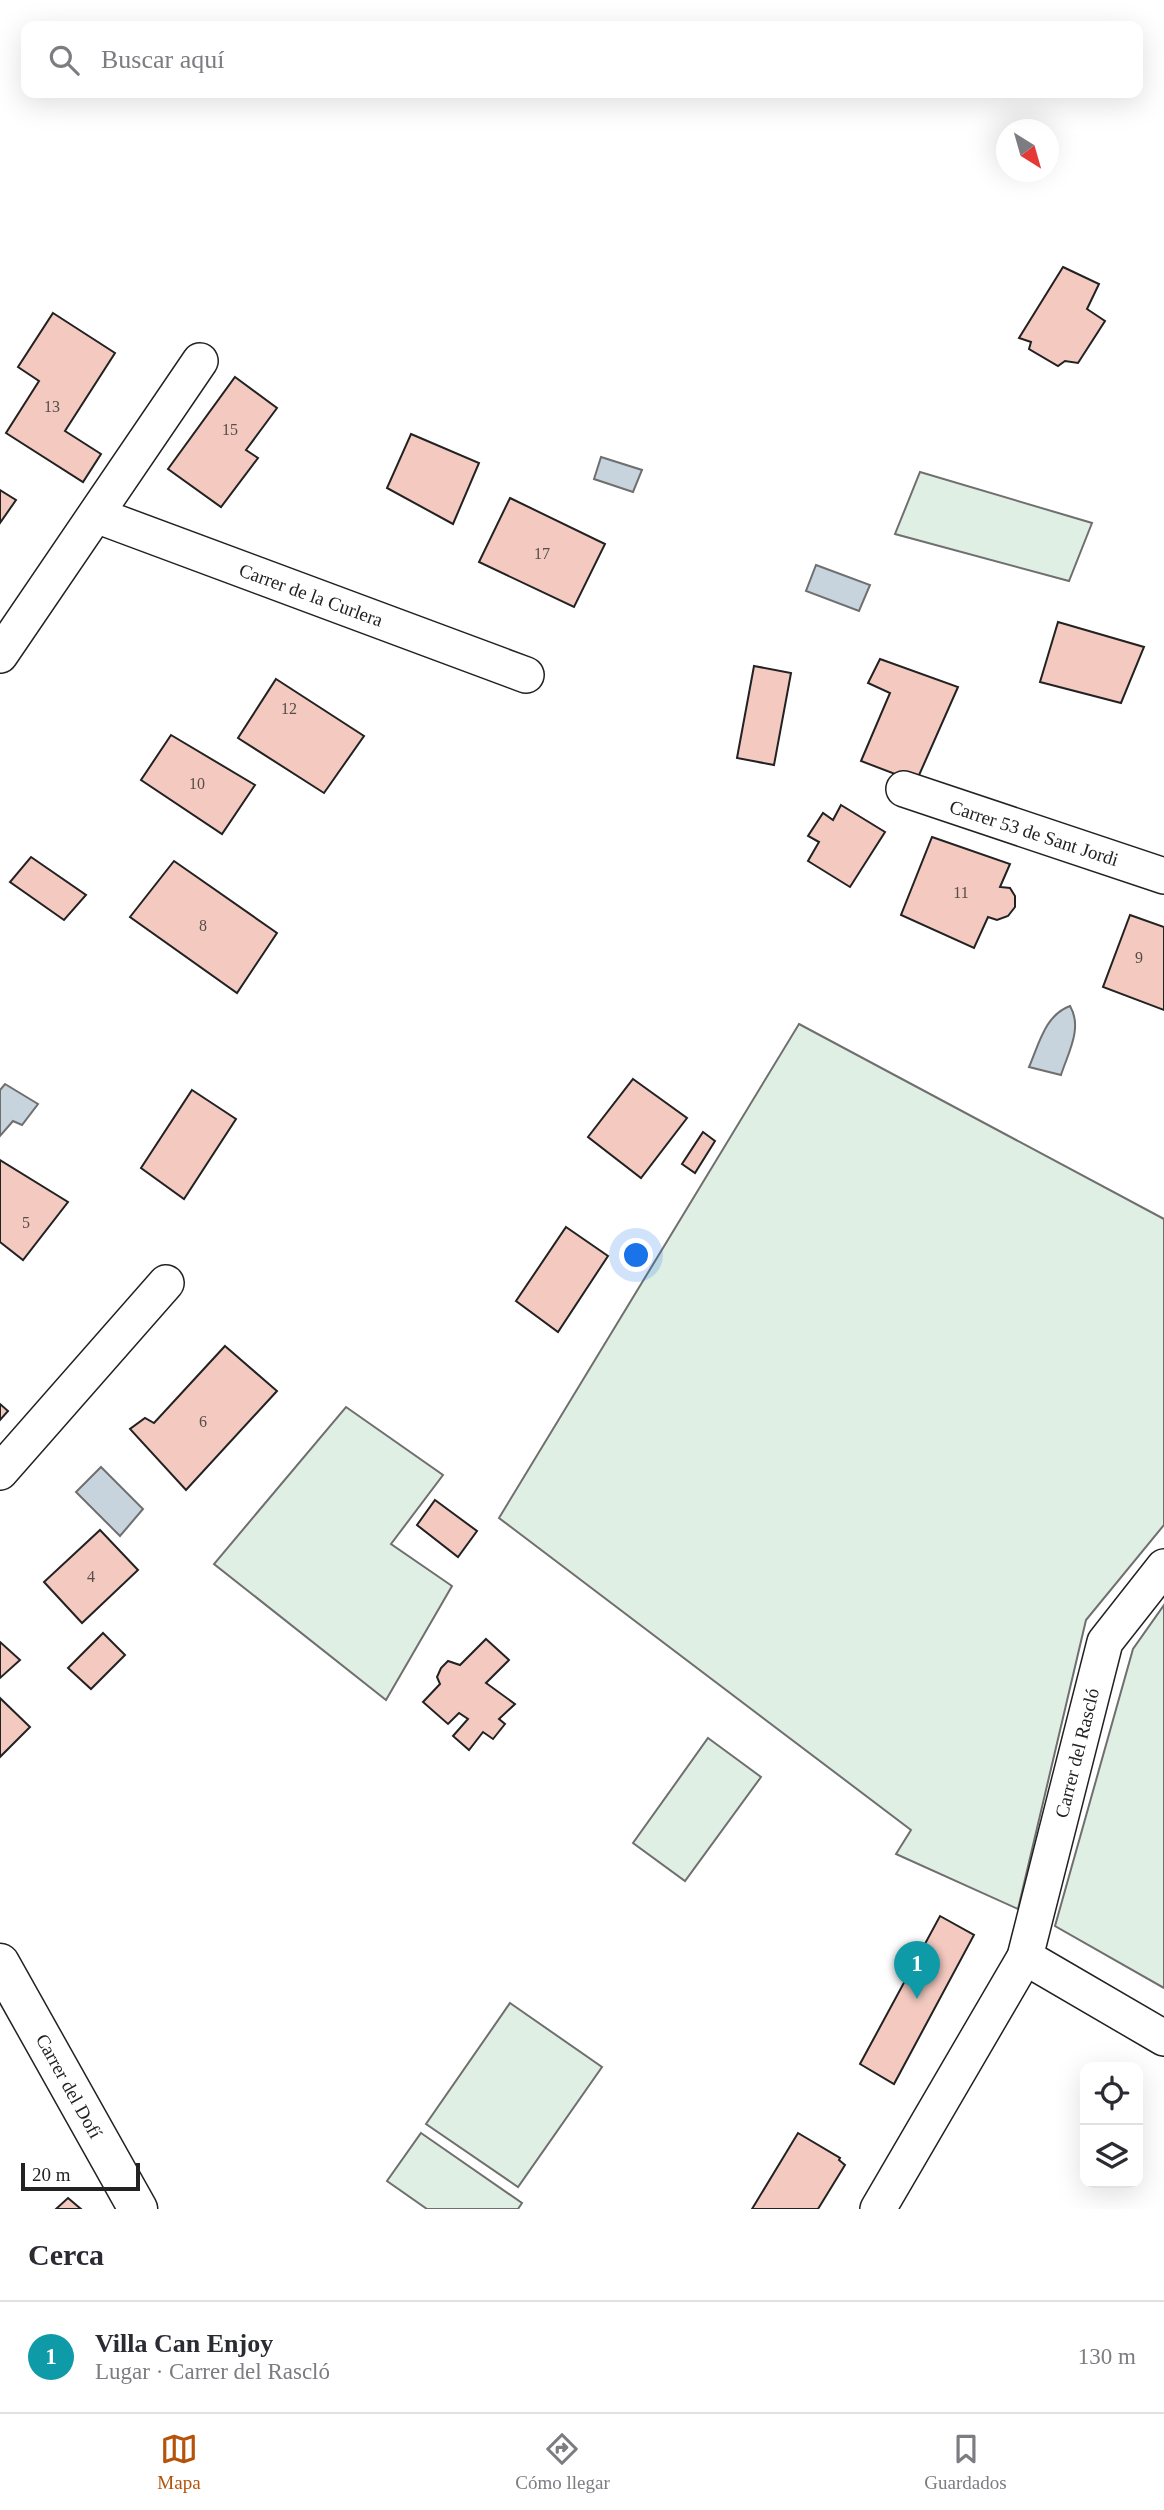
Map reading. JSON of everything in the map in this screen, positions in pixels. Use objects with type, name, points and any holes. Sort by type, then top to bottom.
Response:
[{"type":"street","points":[[0,655],[200,361]]},
{"type":"street","name":"Carrer de la Curlera","points":[[96,515],[526,674]]},
{"type":"street","name":"Carrer 53 de Sant Jordi","points":[[904,789],[1164,876]]},
{"type":"street","points":[[0,1472],[166,1283]]},
{"type":"street","name":"Carrer del Rascló","points":[[878,2209],[1025,1957],[1105,1642],[1164,1567]]},
{"type":"street","points":[[1025,1957],[1164,2038]]},
{"type":"street","name":"Carrer del Dofí","points":[[0,1963],[138,2209]]},
{"type":"green space","points":[[920,472],[1092,523],[1069,581],[895,534]]},
{"type":"green space","points":[[799,1024],[1164,1219],[1164,1525],[1086,1620],[1018,1909],[896,1854],[911,1830],[499,1518]]},
{"type":"green space","points":[[346,1407],[443,1475],[391,1544],[452,1586],[386,1700],[214,1564]]},
{"type":"green space","points":[[1164,1605],[1164,1988],[1055,1926],[1133,1649]]},
{"type":"green space","points":[[708,1738],[761,1777],[685,1881],[633,1843]]},
{"type":"green space","points":[[510,2003],[602,2067],[518,2187],[426,2124]]},
{"type":"green space","points":[[421,2133],[522,2203],[518,2209],[427,2209],[387,2181]]},
{"type":"shaded area","points":[[601,457],[642,470],[633,492],[594,479]]},
{"type":"shaded area","points":[[816,565],[870,585],[859,611],[806,591]]},
{"type":"shaded area","points":[[1070,1006],[1074,1014],[1075,1032],[1061,1075],[1029,1067],[1049,1023],[1061,1010]]},
{"type":"shaded area","points":[[5,1084],[38,1104],[22,1125],[13,1121],[0,1136],[0,1090]]},
{"type":"shaded area","points":[[101,1467],[143,1509],[120,1536],[76,1492]]},
{"type":"building","points":[[1063,267],[1099,284],[1087,309],[1105,321],[1078,363],[1065,361],[1058,366],[1029,349],[1031,342],[1019,338]]},
{"type":"building","points":[[53,313],[115,353],[65,431],[101,454],[83,482],[6,433],[39,381],[18,367]]},
{"type":"building","points":[[235,377],[277,408],[246,450],[258,458],[221,507],[168,469]]},
{"type":"building","points":[[411,434],[479,463],[453,524],[387,488]]},
{"type":"building","points":[[0,490],[16,500],[0,523]]},
{"type":"building","points":[[510,498],[605,544],[574,607],[479,562]]},
{"type":"building","points":[[1058,622],[1144,647],[1121,703],[1040,682]]},
{"type":"building","points":[[880,659],[958,687],[916,782],[861,761],[890,693],[868,683]]},
{"type":"building","points":[[754,666],[791,673],[774,765],[737,758]]},
{"type":"building","points":[[276,679],[364,736],[324,793],[238,738]]},
{"type":"building","points":[[171,735],[255,785],[222,834],[141,780]]},
{"type":"building","points":[[841,805],[885,832],[850,887],[808,861],[819,842],[808,836],[823,813],[833,820]]},
{"type":"building","points":[[932,837],[1010,864],[1000,887],[1010,888],[1015,896],[1015,907],[1008,916],[997,920],[988,917],[974,948],[901,915]]},
{"type":"building","points":[[31,857],[86,895],[64,920],[10,882]]},
{"type":"building","points":[[174,861],[277,933],[237,993],[130,917]]},
{"type":"building","points":[[1130,915],[1164,927],[1164,1010],[1103,987]]},
{"type":"building","points":[[633,1079],[687,1118],[641,1178],[588,1137]]},
{"type":"building","points":[[192,1090],[236,1119],[184,1199],[141,1168]]},
{"type":"building","points":[[703,1132],[715,1141],[695,1173],[682,1164]]},
{"type":"building","points":[[0,1160],[68,1202],[23,1260],[0,1242]]},
{"type":"building","points":[[566,1227],[608,1256],[558,1332],[516,1301]]},
{"type":"building","points":[[225,1346],[277,1391],[186,1490],[130,1429],[145,1418],[154,1423]]},
{"type":"building","points":[[0,1404],[8,1411],[0,1420]]},
{"type":"building","points":[[435,1500],[477,1531],[458,1557],[417,1525]]},
{"type":"building","points":[[100,1530],[138,1570],[82,1623],[44,1582]]},
{"type":"building","points":[[103,1633],[125,1655],[91,1689],[68,1668]]},
{"type":"building","points":[[486,1639],[509,1660],[486,1683],[515,1704],[499,1719],[505,1724],[493,1739],[483,1732],[469,1750],[453,1736],[468,1719],[459,1713],[448,1724],[423,1702],[440,1684],[437,1677],[448,1661],[460,1665]]},
{"type":"building","points":[[0,1642],[20,1660],[0,1678]]},
{"type":"building","points":[[0,1698],[30,1727],[0,1757]]},
{"type":"building","points":[[940,1916],[974,1935],[894,2084],[860,2064]]},
{"type":"building","points":[[798,2133],[840,2158],[845,2165],[818,2209],[752,2209]]},
{"type":"building","points":[[68,2198],[81,2209],[56,2209]]},
{"type":"place","name":"Villa Can Enjoy","points":[[917,1999]]}]
